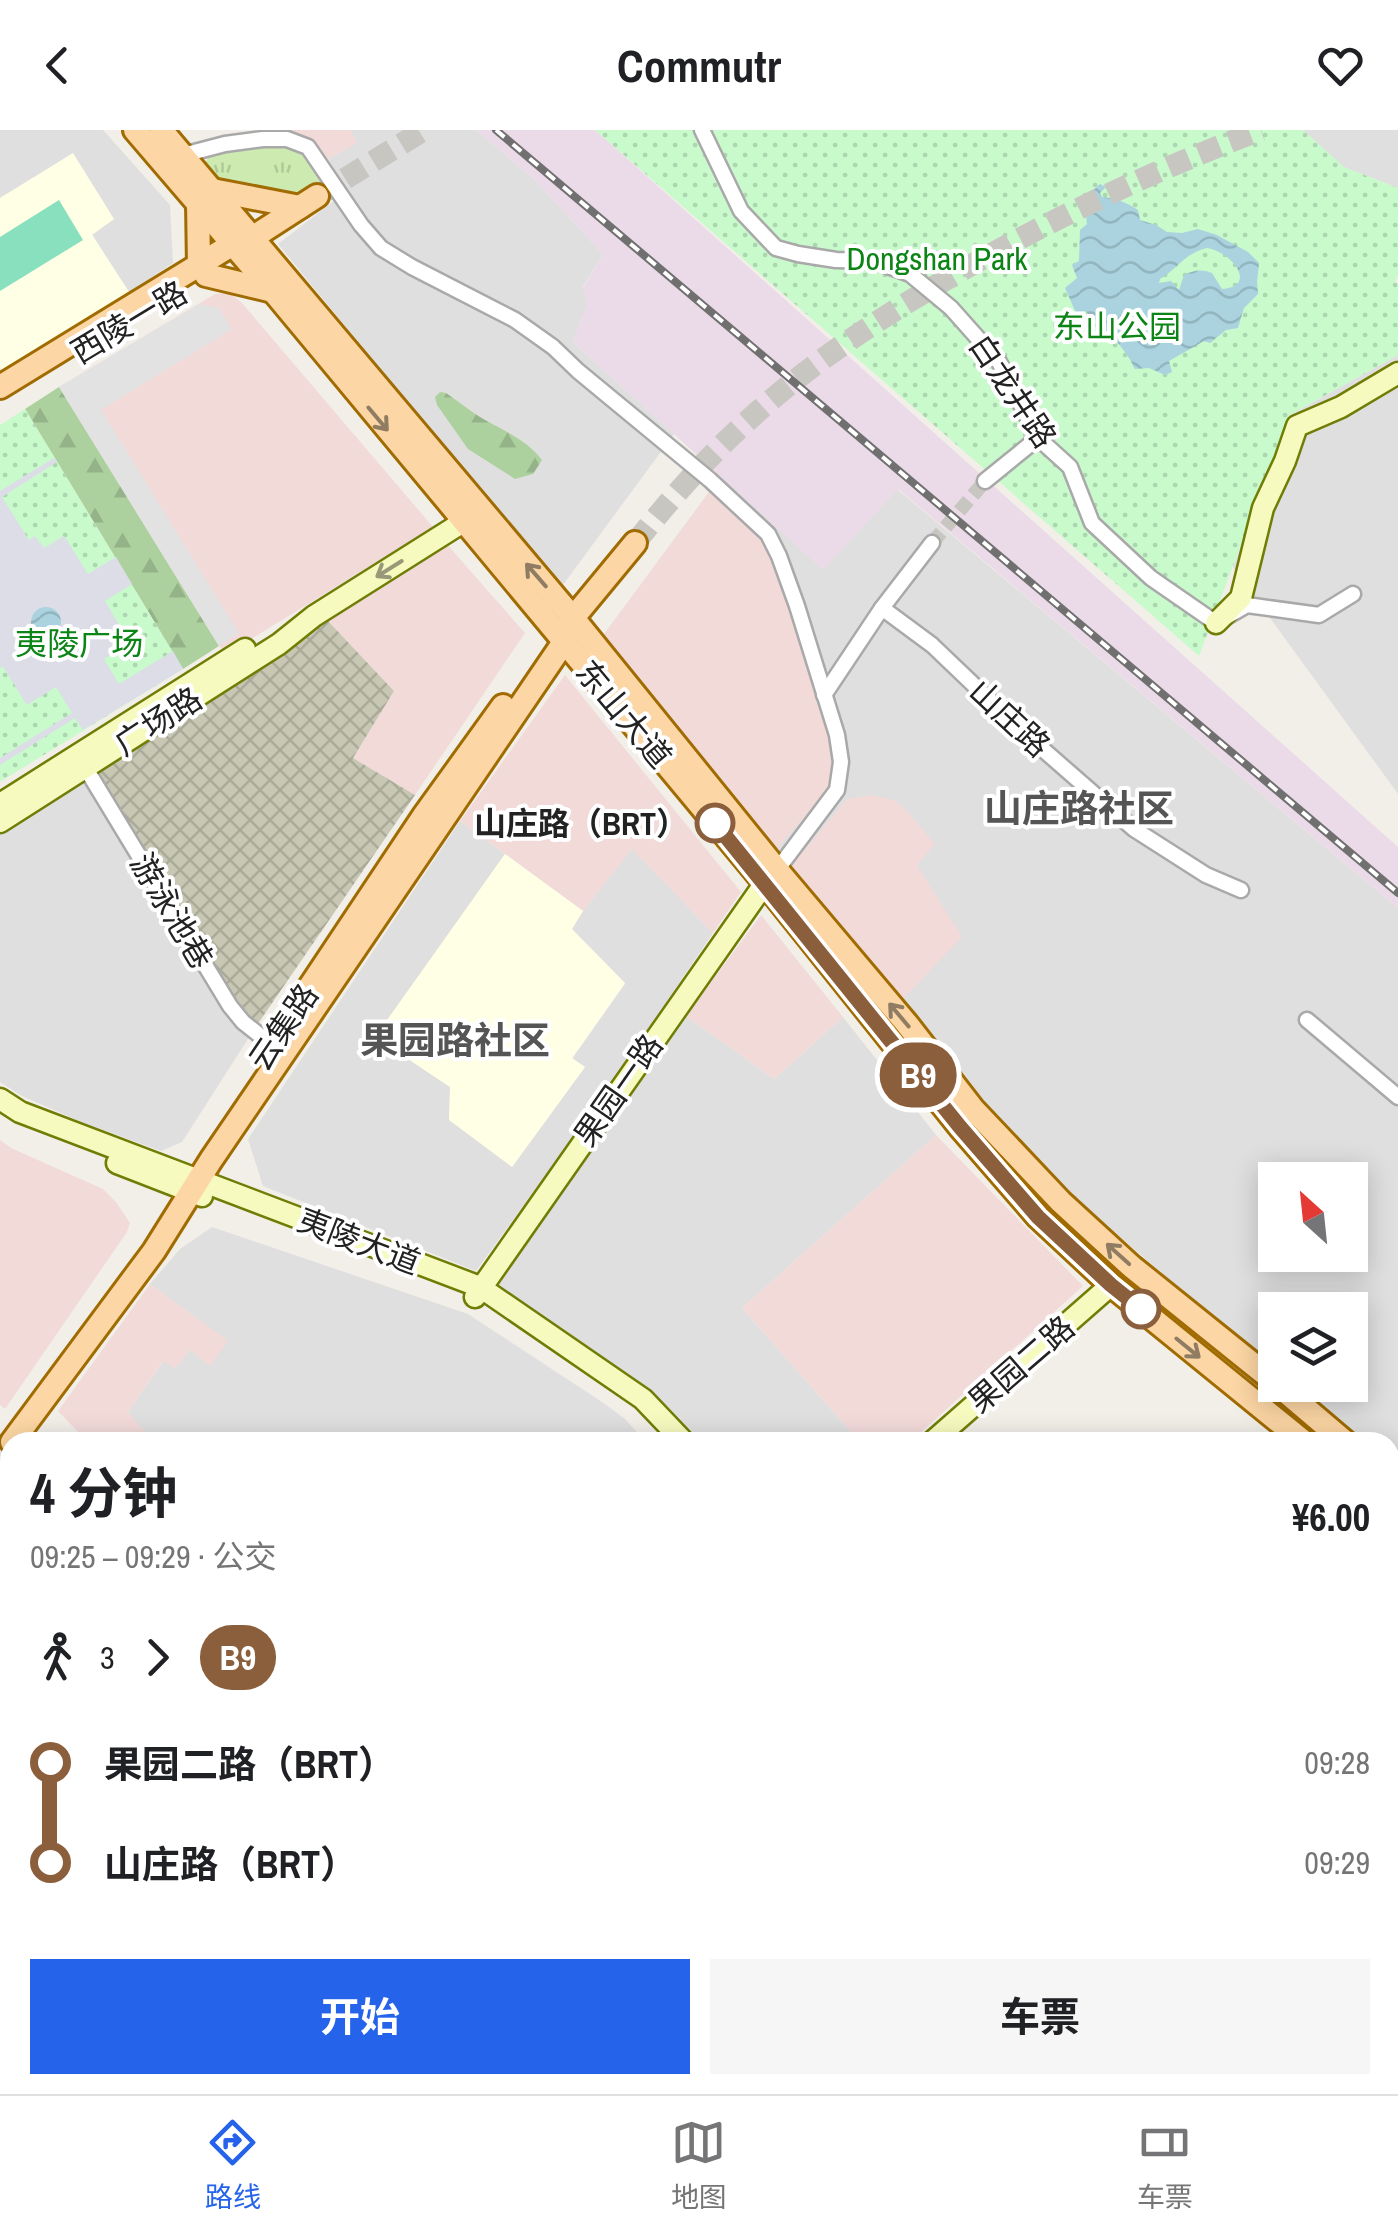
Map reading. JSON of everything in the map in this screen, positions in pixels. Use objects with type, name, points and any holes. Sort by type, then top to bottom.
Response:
[{"type":"main road","name":"东山大道","points":[[135,130],[205,196]]},
{"type":"main road","name":"东山大道","points":[[161,130],[273,290],[464,522],[564,631]]},
{"type":"main road","name":"西陵一路","points":[[0,401],[309,202],[205,196]]},
{"type":"main road","points":[[205,196],[203,270],[273,290]]},
{"type":"main road","name":"东山大道","points":[[242,245],[771,876],[907,1024],[974,1109],[1061,1202],[1132,1267],[1258,1369]]},
{"type":"main road","name":"西陵一路","points":[[0,387],[203,270]]},
{"type":"main road","name":"云集路","points":[[20,1432],[154,1251],[189,1183],[272,1045],[423,817],[636,543]]},
{"type":"main road","name":"云集路","points":[[7,1432],[142,1242],[189,1183],[564,631]]},
{"type":"main road","name":"东山大道","points":[[771,876],[960,1127],[1038,1217],[1111,1285],[1284,1432]]},
{"type":"main road","name":"东山大道","points":[[1298,1402],[1334,1432]]},
{"type":"street","name":"白龙井路","points":[[702,130],[740,211],[776,248],[836,260],[874,261],[910,274],[951,308],[999,362],[1038,438],[1070,467],[1092,523],[1150,578],[1216,623]]},
{"type":"street","points":[[182,155],[263,138],[308,147],[381,248],[515,320],[553,347],[768,534],[797,606],[841,762],[837,790],[771,876]]},
{"type":"street","points":[[1216,623],[1241,598],[1264,508],[1297,426],[1341,407],[1398,373]]},
{"type":"street","points":[[985,482],[1038,438]]},
{"type":"street","name":"广场路","points":[[0,822],[464,522]]},
{"type":"street","points":[[824,694],[932,543]]},
{"type":"street","points":[[1216,623],[1247,605],[1319,615],[1354,594]]},
{"type":"street","name":"山庄路","points":[[882,608],[932,644],[1023,732],[1134,830],[1206,875],[1240,890]]},
{"type":"street","name":"广场路","points":[[0,804],[268,635],[314,616]]},
{"type":"street","name":"游泳池巷","points":[[85,768],[230,1006],[272,1045]]},
{"type":"street","name":"果园一路","points":[[477,1292],[771,876]]},
{"type":"street","points":[[1307,1020],[1398,1097]]},
{"type":"street","name":"夷陵大道","points":[[0,1099],[20,1112],[189,1183],[477,1292],[643,1399],[674,1432]]},
{"type":"street","name":"夷陵大道","points":[[0,1115],[14,1124],[189,1183]]},
{"type":"street","name":"果园二路","points":[[943,1432],[1111,1285]]},
{"type":"street","name":"夷陵大道","points":[[477,1292],[634,1409],[656,1432]]},
{"type":"shaded area","points":[[0,130],[103,130],[170,205],[173,263],[129,292],[92,234],[113,220],[73,154],[0,198]]},
{"type":"shaded area","points":[[277,130],[350,130],[357,143],[328,159],[312,140]]},
{"type":"shaded area","points":[[350,130],[476,130],[535,180],[603,254],[583,287],[588,303],[573,342],[674,434],[560,589],[278,244],[348,190],[328,159],[356,143]]},
{"type":"shaded area","points":[[476,130],[595,130],[1398,847],[1398,908],[898,489],[823,570],[573,342],[588,303],[583,288],[603,254],[535,180]]},
{"type":"shaded area","points":[[1303,130],[1398,130],[1398,188],[1343,167]]},
{"type":"shaded area","points":[[73,153],[114,219],[92,235],[129,292],[3,372],[0,198]]},
{"type":"shaded area","points":[[229,293],[241,302],[433,527],[225,655],[59,387],[215,294]]},
{"type":"shaded area","points":[[199,304],[219,308],[232,329],[101,410],[239,633],[219,646],[59,387]]},
{"type":"shaded area","points":[[1398,355],[1398,794],[1233,567],[1290,415]]},
{"type":"shaded area","points":[[54,458],[57,462],[2,497],[29,540],[35,536],[44,548],[64,536],[88,574],[116,557],[132,584],[105,601],[130,643],[104,659],[119,684],[173,651],[183,669],[83,730],[75,718],[0,765],[0,758],[72,713],[56,687],[27,705],[3,667],[0,668],[0,491]]},
{"type":"shaded area","points":[[721,476],[823,569],[897,489],[1398,908],[1398,1432],[1350,1432],[1314,1402],[1368,1402],[1368,1292],[1258,1292],[1258,1355],[1064,1189],[983,1101],[602,637]]},
{"type":"shaded area","points":[[709,492],[768,546],[818,682],[835,760],[832,785],[777,848],[602,637]]},
{"type":"shaded area","points":[[445,542],[525,633],[415,795],[353,758],[394,691],[328,621]]},
{"type":"shaded area","points":[[328,621],[394,691],[353,758],[415,795],[255,1028],[245,1020],[93,774]]},
{"type":"shaded area","points":[[565,675],[741,892],[713,933],[632,849],[583,911],[460,821]]},
{"type":"shaded area","points":[[93,774],[255,1028],[182,1142],[161,1151],[79,1121],[0,1082],[0,835]]},
{"type":"shaded area","points":[[871,795],[894,800],[935,844],[917,865],[962,937],[903,999],[791,866],[847,799]]},
{"type":"shaded area","points":[[460,821],[505,854],[376,1037],[450,1087],[512,1167],[585,1067],[572,1059],[625,984],[571,929],[632,848],[713,933],[611,1084],[476,1271],[263,1186],[248,1139]]},
{"type":"shaded area","points":[[505,854],[583,911],[572,929],[625,983],[572,1058],[585,1067],[512,1167],[449,1120],[450,1087],[375,1037]]},
{"type":"shaded area","points":[[761,915],[843,1017],[774,1079],[686,1016]]},
{"type":"shaded area","points":[[686,1016],[774,1079],[843,1017],[936,1135],[742,1308],[851,1432],[693,1432],[649,1388],[492,1282]]},
{"type":"shaded area","points":[[936,1135],[1083,1286],[921,1432],[851,1432],[742,1308]]},
{"type":"shaded area","points":[[0,1140],[103,1189],[130,1223],[5,1409],[0,1405]]},
{"type":"shaded area","points":[[212,1227],[468,1314],[605,1404],[637,1432],[145,1432],[128,1412],[164,1360],[189,1349],[227,1341],[150,1284],[180,1249]]},
{"type":"shaded area","points":[[150,1284],[228,1341],[210,1366],[190,1350],[175,1369],[163,1361],[128,1412],[145,1432],[78,1432],[58,1411]]},
{"type":"green space","name":"Dongshan Park","points":[[595,130],[1303,130],[1344,167],[1398,188],[1398,355],[1290,415],[1199,656]]},
{"type":"green space","points":[[278,144],[304,154],[326,183],[315,191],[294,195],[216,181],[204,166],[208,158],[225,152]]},
{"type":"green space","points":[[59,200],[83,240],[0,291],[0,237]]},
{"type":"green space","points":[[59,387],[219,646],[183,669],[25,409]]},
{"type":"green space","points":[[440,392],[528,446],[542,460],[533,474],[515,479],[468,449],[437,405],[435,397]]},
{"type":"green space","name":"夷陵广场","points":[[25,409],[183,669],[0,782],[0,425]]},
{"type":"water","points":[[1100,184],[1106,187],[1100,193],[1102,197],[1134,207],[1140,220],[1167,232],[1198,229],[1248,252],[1259,263],[1258,294],[1244,308],[1238,328],[1226,330],[1210,343],[1204,341],[1169,361],[1172,372],[1165,375],[1149,368],[1135,369],[1099,324],[1085,311],[1076,313],[1065,288],[1077,278],[1072,265],[1079,261],[1080,230],[1087,224],[1084,199]],"holes":[[[1207,248],[1217,251],[1238,269],[1240,276],[1233,287],[1222,289],[1212,273],[1201,271],[1184,275],[1179,290],[1171,281],[1159,283],[1192,254]]]},
{"type":"water","points":[[46,607],[60,616],[61,622],[52,636],[46,637],[32,628],[31,622],[40,608]]},
{"type":"tunnel","points":[[317,196],[424,130]]},
{"type":"tunnel","points":[[635,543],[692,476],[738,430],[778,394],[856,336],[938,284],[1038,229],[1110,193],[1261,130]]},
{"type":"tunnel","points":[[932,543],[985,481]]},
{"type":"railway","points":[[496,130],[1398,893]]},
{"type":"bus line","name":"B9","points":[[715,823],[960,1127],[1038,1217],[1141,1309]]},
{"type":"place","name":"山庄路（BRT）","points":[[715,823]]},
{"type":"district","name":"山庄路社区","points":[[1079,808]]},
{"type":"district","name":"果园路社区","points":[[455,1040]]},
{"type":"park label","name":"东山公园","points":[[1117,326]]}]
